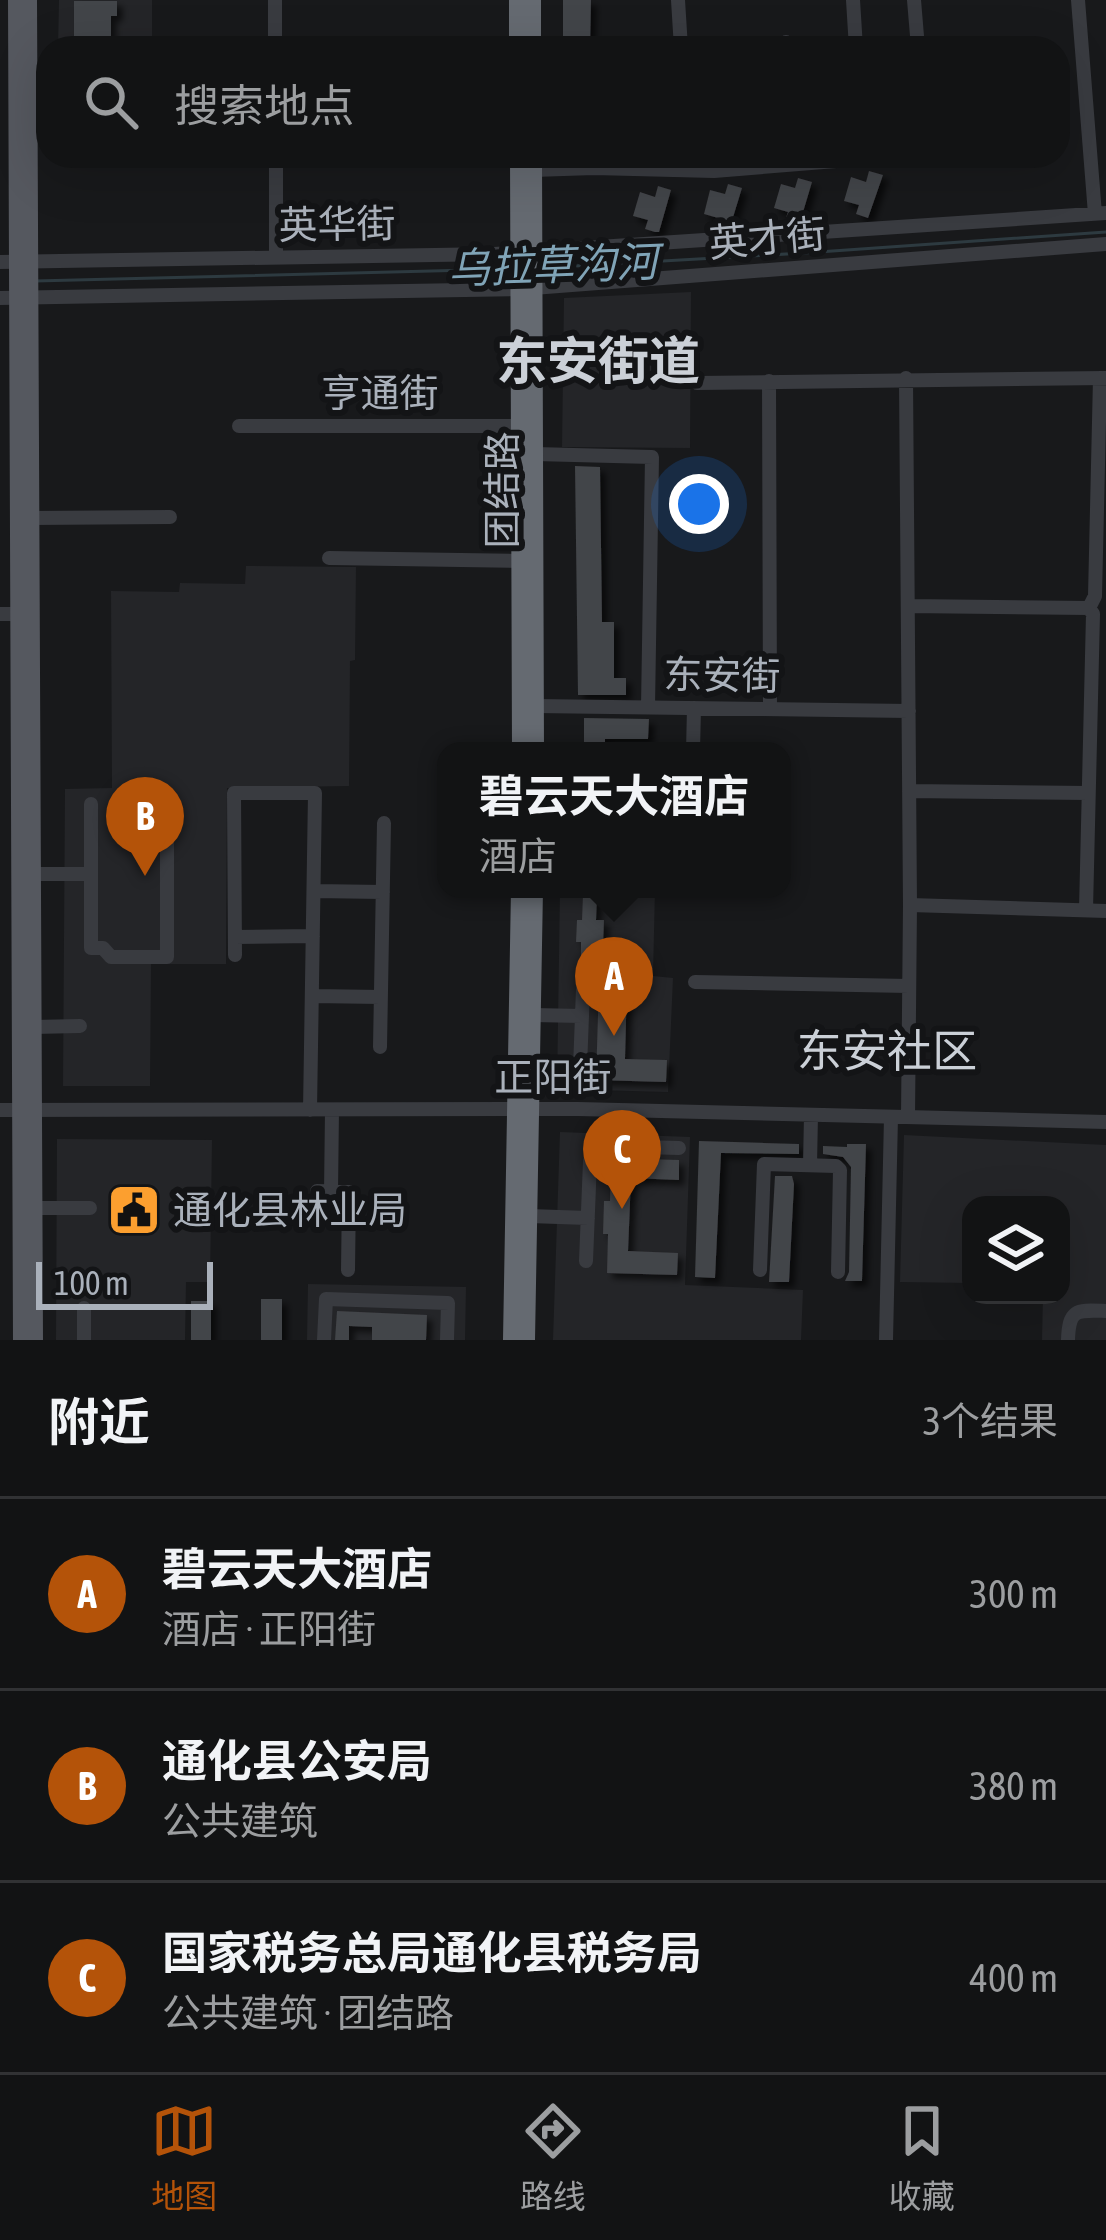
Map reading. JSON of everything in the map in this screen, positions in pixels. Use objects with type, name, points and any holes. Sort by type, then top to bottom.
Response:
[{"type":"highway","points":[[518,0],[518,36]]},
{"type":"highway","points":[[532,0],[532,36]]},
{"type":"highway","name":"团结路","points":[[528,168],[535,742]]},
{"type":"highway","name":"团结路","points":[[521,742],[520,426],[527,288]]},
{"type":"highway","points":[[520,898],[529,1216],[526,1340]]},
{"type":"highway","points":[[512,1340],[524,1109],[532,1067],[534,898]]},
{"type":"main road","points":[[16,0],[19,280],[31,518],[33,874],[33,1027],[22,1340]]},
{"type":"main road","points":[[29,0],[36,88]]},
{"type":"main road","points":[[34,1340],[34,1208],[9,760],[9,439],[19,280],[36,148]]},
{"type":"street","points":[[275,0],[275,36]]},
{"type":"street","points":[[678,0],[680,36]]},
{"type":"street","points":[[853,0],[855,36]]},
{"type":"street","points":[[914,0],[917,36]]},
{"type":"street","points":[[1078,0],[1101,214]]},
{"type":"street","points":[[276,168],[277,258]]},
{"type":"street","name":"英华街","points":[[19,280],[277,258],[526,252],[1101,214]]},
{"type":"street","name":"英才街","points":[[19,280],[527,288],[1106,244]]},
{"type":"street","points":[[906,378],[908,1117]]},
{"type":"street","points":[[697,382],[1103,378],[1095,596],[1089,608]]},
{"type":"street","points":[[769,381],[770,709]]},
{"type":"street","name":"亨通街","points":[[239,426],[520,426]]},
{"type":"street","points":[[535,454],[652,457],[648,707]]},
{"type":"street","points":[[31,518],[170,517]]},
{"type":"street","points":[[329,558],[521,561]]},
{"type":"street","points":[[908,607],[1089,608]]},
{"type":"street","points":[[1086,910],[1088,793],[1098,695],[1089,608]]},
{"type":"street","name":"东安街","points":[[535,706],[909,711]]},
{"type":"street","points":[[693,742],[694,708]]},
{"type":"street","points":[[910,791],[1088,793]]},
{"type":"street","points":[[235,955],[234,793],[315,793],[310,1110]]},
{"type":"street","points":[[91,804],[91,948],[103,948],[111,957],[167,957],[167,827]]},
{"type":"street","points":[[380,1047],[384,824]]},
{"type":"street","points":[[33,874],[91,874]]},
{"type":"street","points":[[314,891],[383,892]]},
{"type":"street","points":[[910,904],[1106,911]]},
{"type":"street","points":[[235,937],[313,936]]},
{"type":"street","points":[[694,982],[909,986]]},
{"type":"street","points":[[532,1067],[580,1068],[583,989]]},
{"type":"street","points":[[312,996],[381,997]]},
{"type":"street","points":[[532,1015],[582,1016]]},
{"type":"street","points":[[33,1027],[80,1026]]},
{"type":"street","name":"正阳街","points":[[0,1110],[524,1109],[1106,1122]]},
{"type":"street","points":[[332,1110],[324,1191],[349,1192],[348,1270]]},
{"type":"street","points":[[810,1165],[811,1115]]},
{"type":"street","points":[[886,1340],[891,1117]]},
{"type":"street","points":[[586,1261],[590,1162],[596,1152],[607,1146],[679,1148]]},
{"type":"street","points":[[760,1270],[762,1167],[810,1165],[836,1166],[841,1171],[838,1272]]},
{"type":"street","points":[[34,1208],[90,1208]]},
{"type":"street","points":[[529,1216],[588,1218]]},
{"type":"street","points":[[324,1340],[326,1299],[448,1303],[447,1340]]},
{"type":"street","points":[[84,1307],[84,1340]]},
{"type":"street","points":[[1068,1340],[1074,1314],[1106,1311]]},
{"type":"shaded area","points":[[59,0],[152,0],[152,36],[58,36]]},
{"type":"shaded area","points":[[691,292],[690,448],[562,447],[564,298]]},
{"type":"shaded area","points":[[246,566],[356,567],[349,786],[227,788],[226,964],[151,964],[150,1086],[63,1086],[65,789],[112,788],[111,591],[179,592],[180,583],[245,584]]},
{"type":"shaded area","points":[[560,898],[655,898],[653,976],[673,978],[668,1092],[557,1089]]},
{"type":"shaded area","points":[[560,1132],[690,1137],[685,1285],[803,1290],[801,1340],[553,1340]]},
{"type":"shaded area","points":[[904,1135],[1106,1145],[1106,1340],[1042,1340],[1043,1304],[1070,1304],[1070,1196],[962,1196],[962,1283],[900,1282]]},
{"type":"shaded area","name":"通化县林业局","points":[[57,1139],[212,1140],[210,1282],[186,1282],[185,1340],[56,1340]]},
{"type":"shaded area","points":[[308,1284],[466,1287],[465,1340],[307,1340]]},
{"type":"building","points":[[563,0],[591,0],[590,36],[563,36]]},
{"type":"building","points":[[74,1],[117,1],[111,36],[74,36]]},
{"type":"building","points":[[869,171],[883,175],[868,218],[856,214],[859,205],[844,201],[851,177],[866,182]]},
{"type":"building","points":[[798,178],[812,182],[800,222],[792,223],[785,221],[788,212],[774,208],[781,184],[795,188]]},
{"type":"building","points":[[728,184],[742,188],[730,227],[715,227],[718,218],[704,214],[710,190],[725,194]]},
{"type":"building","points":[[658,186],[671,190],[659,232],[655,232],[645,229],[648,220],[633,216],[640,192],[655,197]]},
{"type":"building","points":[[575,466],[600,467],[602,622],[614,622],[614,678],[626,678],[626,695],[578,695]]},
{"type":"building","points":[[584,718],[649,719],[648,739],[584,742]]},
{"type":"building","points":[[583,898],[597,898],[596,920],[604,920],[595,969],[581,968],[581,942],[576,942],[577,920],[582,920]]},
{"type":"building","points":[[599,982],[627,983],[625,1059],[667,1060],[666,1082],[596,1080]]},
{"type":"building","points":[[699,1141],[799,1144],[799,1154],[721,1153],[715,1278],[695,1277]]},
{"type":"building","points":[[866,1144],[862,1281],[845,1281],[851,1167],[843,1157],[823,1154],[823,1146]]},
{"type":"building","points":[[611,1158],[679,1160],[679,1180],[631,1178],[628,1251],[678,1253],[677,1275],[607,1273],[604,1201],[610,1201]]},
{"type":"building","points":[[775,1176],[792,1176],[794,1184],[789,1282],[769,1282]]},
{"type":"building","points":[[261,1299],[282,1299],[282,1340],[261,1340]]},
{"type":"building","points":[[191,1301],[211,1301],[211,1340],[191,1340]]},
{"type":"building","points":[[337,1311],[427,1315],[426,1340],[372,1340],[372,1327],[349,1326],[349,1340],[335,1340]]},
{"type":"waterway","name":"乌拉草沟河","points":[[539,268],[1106,232]]},
{"type":"waterway","name":"乌拉草沟河","points":[[35,281],[511,269]]},
{"type":"place","name":"通化县公安局","points":[[145,876]]},
{"type":"place","name":"碧云天大酒店","points":[[614,1036]]},
{"type":"place","name":"国家税务总局通化县税务局","points":[[622,1209]]},
{"type":"place","name":"通化县林业局","points":[[134,1210]]},
{"type":"district","name":"东安街道","points":[[598,360]]},
{"type":"district","name":"东安社区","points":[[887,1051]]}]
